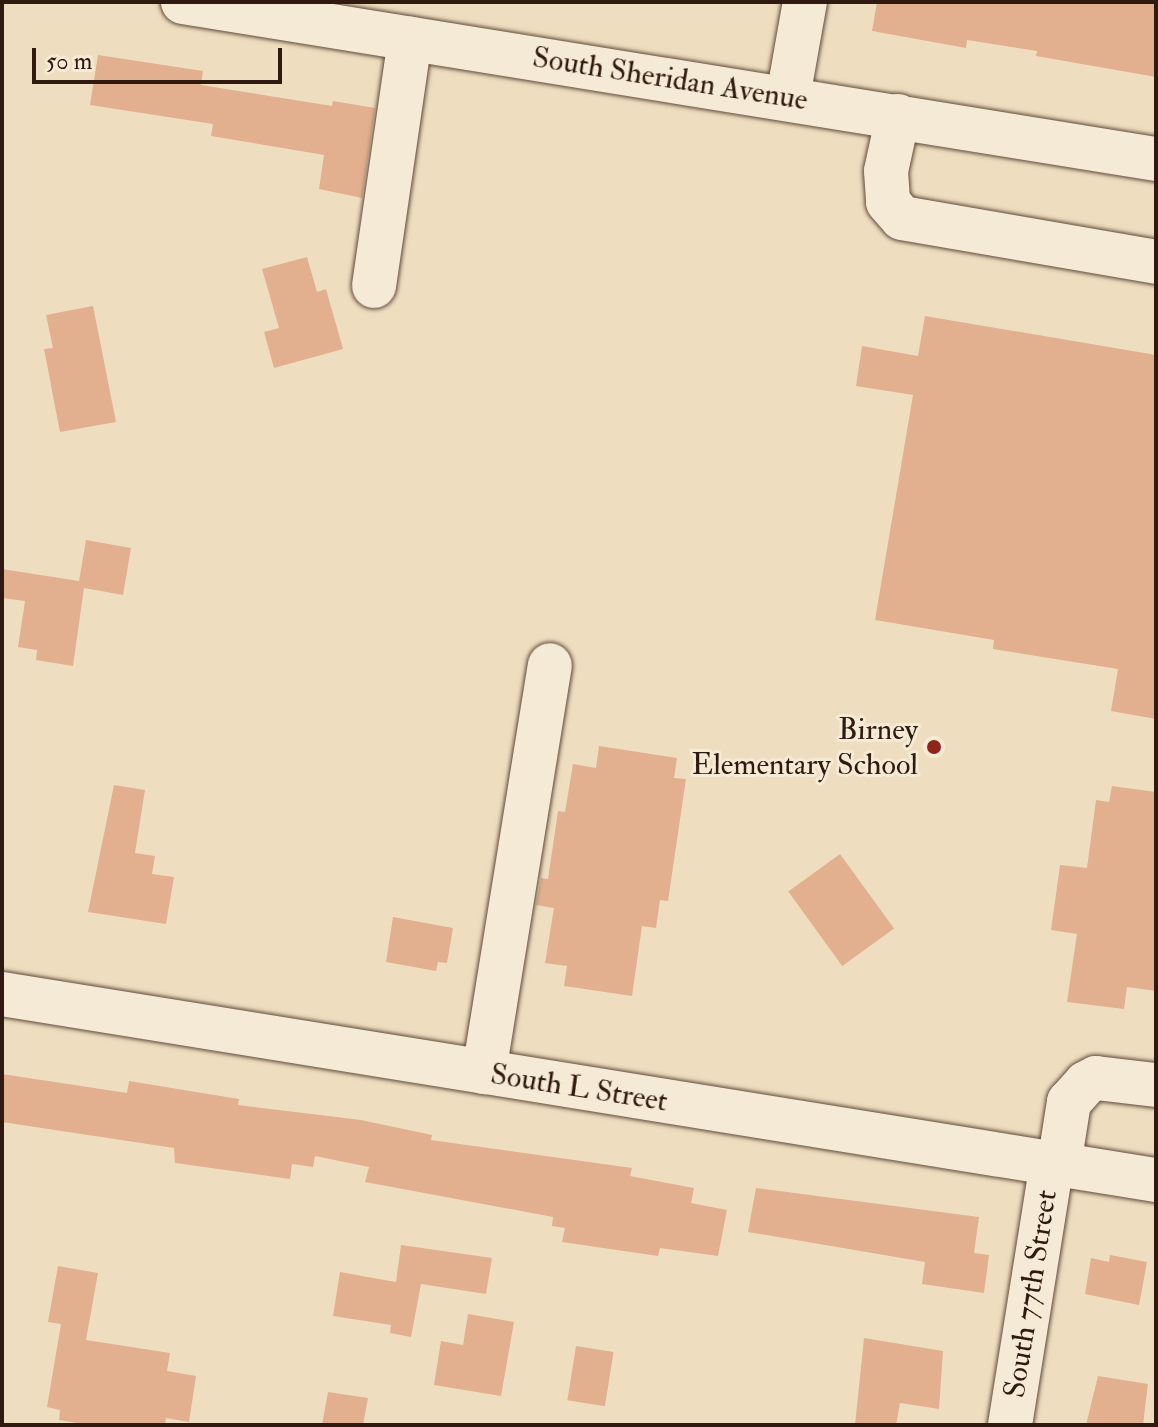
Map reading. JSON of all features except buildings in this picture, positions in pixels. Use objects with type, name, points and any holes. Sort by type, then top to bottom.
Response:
[{"type":"street","name":"South Sheridan Avenue","points":[[183,2],[788,97],[1156,159]]},
{"type":"street","points":[[788,97],[805,2]]},
{"type":"street","points":[[374,286],[410,39]]},
{"type":"street","points":[[898,116],[886,171],[888,202],[902,218],[1156,262]]},
{"type":"street","points":[[484,1072],[550,665]]},
{"type":"street","name":"South L Street","points":[[2,994],[1156,1180]]},
{"type":"street","name":"South 77th Street","points":[[1010,1425],[1055,1164],[1069,1102],[1086,1083],[1096,1078],[1156,1085]]},
{"type":"place","name":"Birney Elementary School","points":[[934,747]]}]
